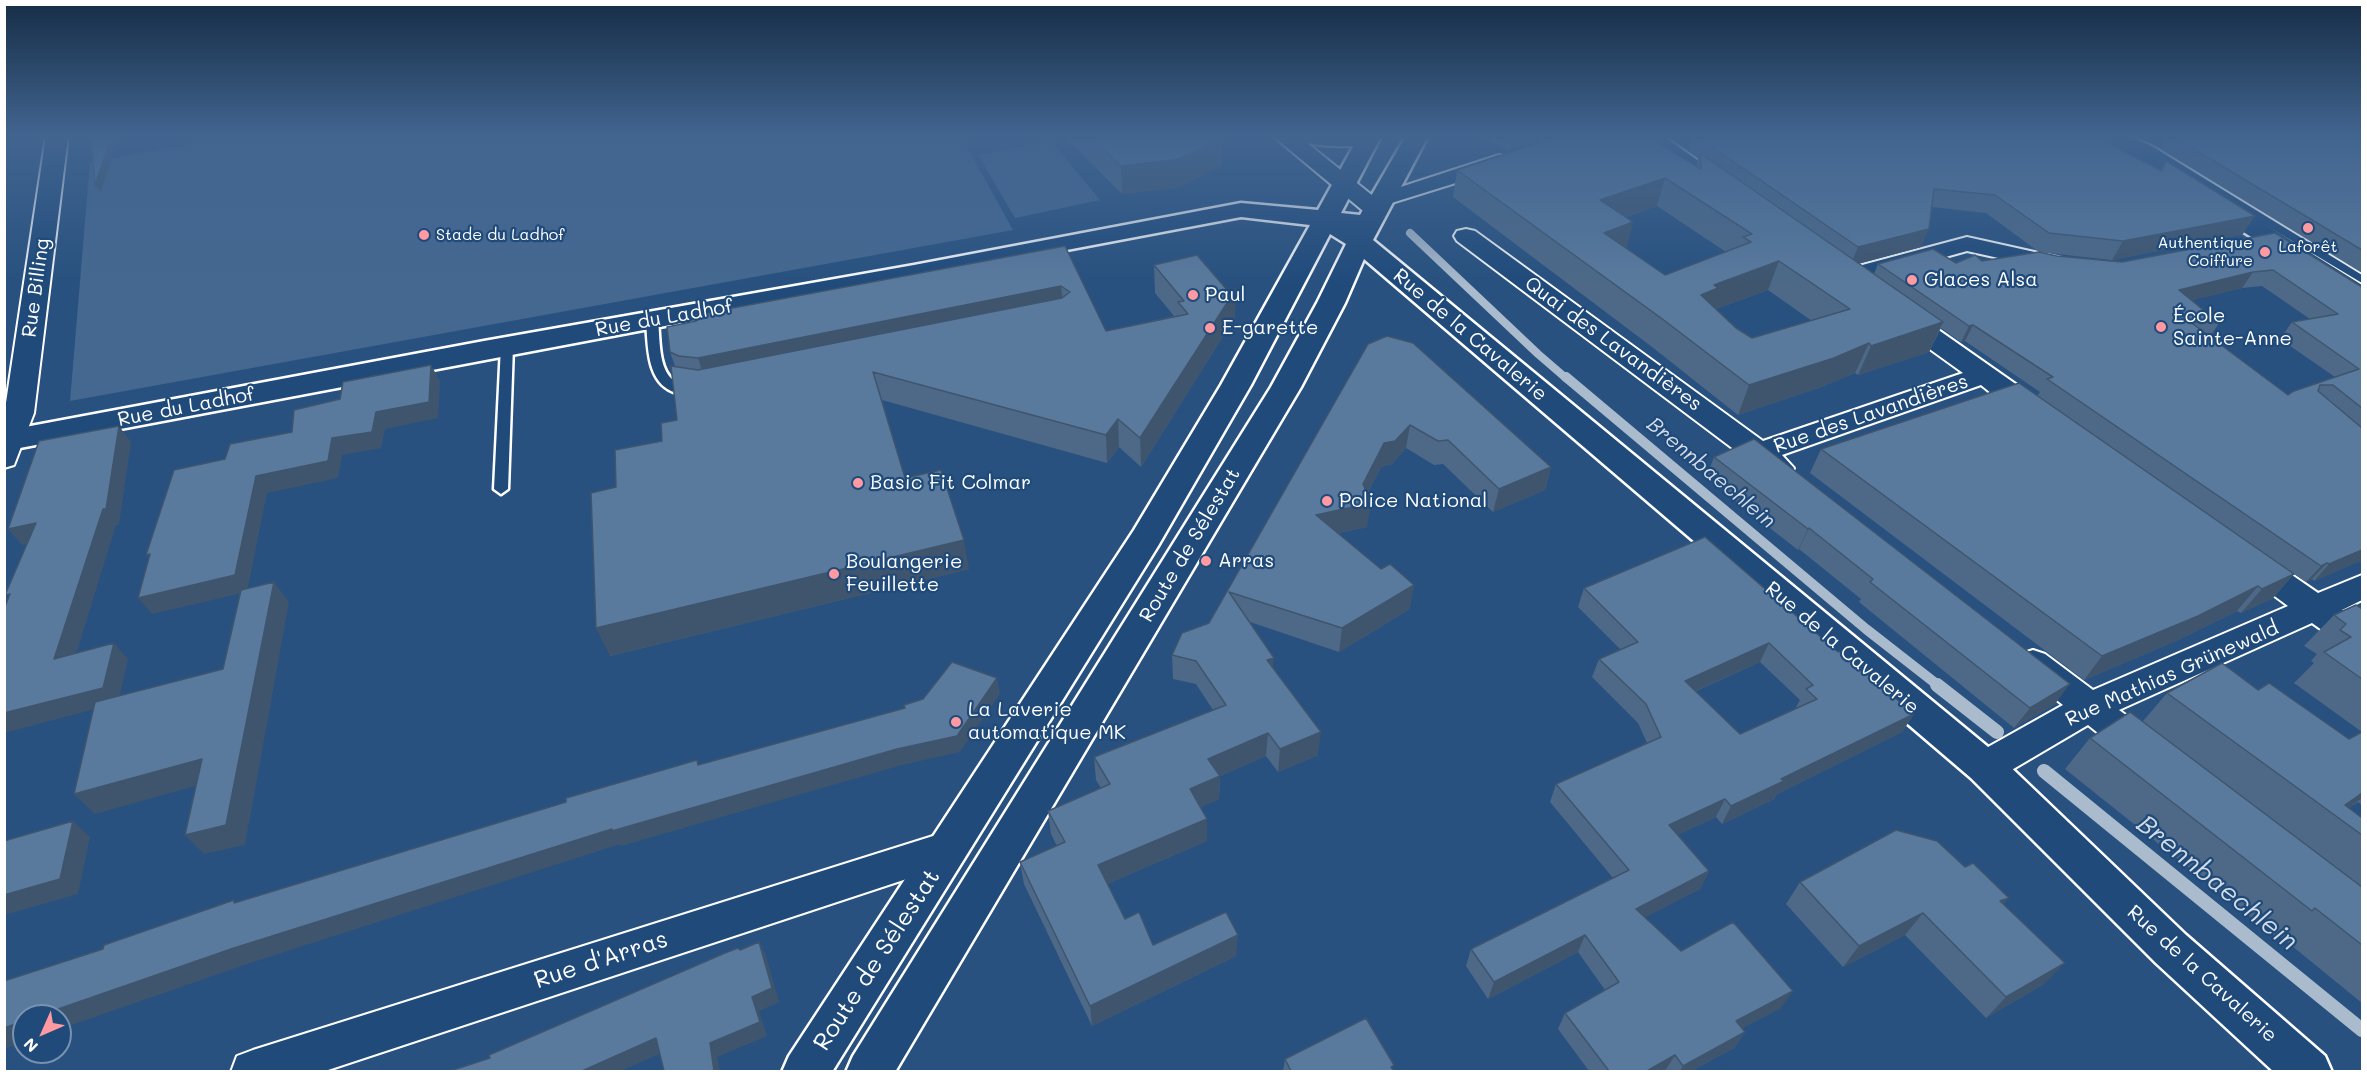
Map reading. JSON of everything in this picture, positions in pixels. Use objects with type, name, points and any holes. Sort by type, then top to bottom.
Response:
[{"type":"main road","name":"Route de Sélestat","points":[[805,1071],[1146,538],[1236,386],[1341,186]]},
{"type":"main road","points":[[1324,218],[1382,207],[1370,186]]},
{"type":"main road","name":"Route de Sélestat","points":[[869,1071],[1286,387],[1392,186]]},
{"type":"main road","points":[[2188,186],[2362,296]]},
{"type":"main road","name":"Rue de la Cavalerie","points":[[1382,207],[1985,767],[2171,949],[2309,1071]]},
{"type":"main road","name":"Rue du Ladhof","points":[[6,446],[507,346],[914,273],[1241,210],[1324,218]]},
{"type":"main road","name":"Route de Sélestat","points":[[949,848],[999,860]]},
{"type":"street","name":"Rue Billing","points":[[6,446],[20,414],[50,186]]},
{"type":"street","points":[[1348,186],[1382,207],[1438,186]]},
{"type":"street","name":"Quai des Lavandières","points":[[1466,236],[1807,489]]},
{"type":"street","points":[[2237,245],[2271,238]]},
{"type":"street","points":[[2060,429],[1835,270],[1966,244],[2048,263],[2080,266]]},
{"type":"street","name":"Rue des Lavandières","points":[[1759,453],[1983,375]]},
{"type":"street","points":[[2225,544],[2362,641]]},
{"type":"street","name":"Rue Mathias Grünewald","points":[[1985,767],[2090,707],[2362,587]]},
{"type":"street","points":[[2014,649],[2175,772]]},
{"type":"street","name":"Rue d'Arras","points":[[253,1071],[949,848]]},
{"type":"lane","points":[[2210,186],[2362,280]]},
{"type":"lane","points":[[652,320],[659,376],[668,384],[685,391],[707,392]]},
{"type":"lane","points":[[501,489],[507,346]]},
{"type":"shaded area","name":"Stade du Ladhof","points":[[88,186],[989,186],[1013,230],[70,401]]},
{"type":"shaded area","points":[[996,186],[1089,186],[1100,200],[1015,218]]},
{"type":"building","points":[[1479,186],[1641,186],[1600,200],[1633,222],[1604,233],[1665,275],[1751,242],[1743,237],[1752,234],[1678,186],[1748,186],[1943,322],[1871,346],[1869,343],[1834,358],[1749,385]],"holes":[[[1779,261],[1850,309],[1752,338],[1736,328],[1701,295],[1718,288],[1714,285]]]},
{"type":"building","points":[[1769,186],[2207,186],[2255,216],[2123,241],[2049,233],[1995,195],[1934,189],[1929,229],[1858,247]]},
{"type":"building","points":[[2256,186],[2362,186],[2362,250]]},
{"type":"building","points":[[2275,233],[2362,287],[2362,408],[2333,385],[2320,385],[2318,391],[2362,428],[2362,550],[2321,566],[2047,379],[2053,377],[1973,325],[1969,326],[1878,264],[1933,249],[1956,263],[1975,255],[1982,261],[2039,252],[2057,256],[2122,262]],"holes":[[[2273,270],[2338,314],[2292,322],[2359,369],[2288,395],[2189,321],[2219,323],[2179,290],[2253,272]]]},
{"type":"building","points":[[1065,246],[1106,331],[1188,314],[1178,302],[1184,301],[1154,265],[1197,255],[1228,291],[1236,289],[1140,438],[1118,419],[1106,435],[873,372],[905,478],[941,470],[964,540],[596,628],[591,493],[616,487],[615,450],[662,441],[661,423],[677,420],[671,366],[698,370],[1062,298],[1070,292],[1061,286],[698,358],[679,356],[670,352],[667,327],[696,321],[695,315]]},
{"type":"building","points":[[1387,336],[1413,343],[1551,467],[1499,489],[1448,440],[1438,441],[1410,425],[1395,441],[1384,443],[1363,484],[1371,503],[1316,515],[1381,569],[1390,564],[1414,585],[1342,628],[1229,592],[1274,658],[1267,660],[1321,732],[1280,749],[1268,733],[1208,759],[1220,776],[1190,789],[1207,819],[1098,865],[1125,919],[1139,912],[1153,945],[1226,912],[1238,935],[1090,1006],[1020,862],[1065,842],[1048,811],[1110,784],[1094,757],[1226,705],[1196,661],[1172,655],[1182,633],[1209,623],[1368,344]]},
{"type":"building","points":[[431,365],[429,402],[376,412],[372,432],[332,438],[328,461],[256,476],[235,575],[138,598],[150,554],[146,555],[174,470],[225,459],[230,444],[292,432],[294,410],[340,399],[343,382]]},
{"type":"building","points":[[2019,383],[2294,574],[2262,589],[2258,586],[2198,616],[2102,656],[1821,449]]},
{"type":"building","points":[[119,426],[106,509],[103,509],[54,659],[114,643],[103,688],[4,713],[4,609],[10,594],[5,595],[36,523],[8,529],[39,441]]},
{"type":"building","points":[[1754,439],[2070,684],[2030,708],[1870,582],[1873,579],[1809,528],[1714,457]]},
{"type":"building","points":[[1705,537],[1838,652],[1840,651],[1914,714],[1731,806],[1725,799],[1669,825],[1709,871],[1636,909],[1681,951],[1733,922],[1793,991],[1736,1021],[1745,1032],[1683,1066],[1675,1055],[1647,1071],[1609,1071],[1565,1013],[1619,982],[1585,935],[1494,982],[1471,949],[1629,870],[1556,784],[1661,737],[1646,704],[1599,659],[1638,642],[1584,588]],"holes":[[[1769,643],[1813,685],[1806,689],[1817,699],[1740,734],[1685,681]]]},
{"type":"building","points":[[274,582],[226,825],[185,835],[202,759],[74,794],[95,702],[223,669],[241,590]]},
{"type":"building","points":[[2356,605],[2362,609],[2362,679],[2324,652],[2351,637],[2340,630],[2346,624],[2334,615]]},
{"type":"building","points":[[952,662],[997,678],[957,736],[897,749],[612,831],[612,829],[234,948],[72,1004],[12,1004],[12,1025],[4,1028],[4,981],[103,949],[104,945],[234,900],[234,903],[566,802],[566,798],[697,760],[698,765],[905,708],[904,705],[923,699]]},
{"type":"building","points":[[2222,663],[2258,690],[2269,683],[2349,739],[2362,732],[2362,793],[2345,805],[2362,818],[2362,835],[2167,693]]},
{"type":"building","points":[[2130,712],[2362,887],[2362,945],[2315,908],[2312,911],[2090,738]]},
{"type":"building","points":[[73,821],[60,879],[4,895],[4,841]]},
{"type":"building","points":[[1896,830],[1937,841],[1965,867],[1973,863],[2009,898],[2000,901],[2065,963],[2006,997],[1923,913],[1859,946],[1800,882]]},
{"type":"building","points":[[759,942],[772,988],[752,997],[760,1022],[710,1043],[714,1071],[664,1071],[656,1038],[582,1071],[450,1071],[490,1058],[489,1055],[725,953]]},
{"type":"building","points":[[1366,1018],[1394,1065],[1391,1067],[1394,1071],[1291,1071],[1285,1059]]},
{"type":"waterway","name":"Brennbaechlein","points":[[1410,233],[1567,379]]},
{"type":"waterway","name":"Brennbaechlein","points":[[1566,377],[1866,629],[1939,686]]},
{"type":"waterway","name":"Brennbaechlein","points":[[1937,685],[1997,732]]},
{"type":"waterway","name":"Brennbaechlein","points":[[2044,771],[2362,1030]]},
{"type":"place","name":"Laforêt","points":[[2308,228]]},
{"type":"place","name":"Stade du Ladhof","points":[[424,235]]},
{"type":"place","name":"Authentique Coiffure","points":[[2265,252]]},
{"type":"place","name":"Glaces Alsa","points":[[1912,280]]},
{"type":"place","name":"Paul","points":[[1193,295]]},
{"type":"place","name":"École Sainte-Anne","points":[[2161,327]]},
{"type":"place","name":"E-garette","points":[[1210,328]]},
{"type":"place","name":"Basic Fit Colmar","points":[[858,483]]},
{"type":"place","name":"Police National","points":[[1327,501]]},
{"type":"place","name":"Arras","points":[[1206,561]]},
{"type":"place","name":"Boulangerie Feuillette","points":[[834,574]]},
{"type":"place","name":"La Laverie automatique MK","points":[[956,722]]}]
